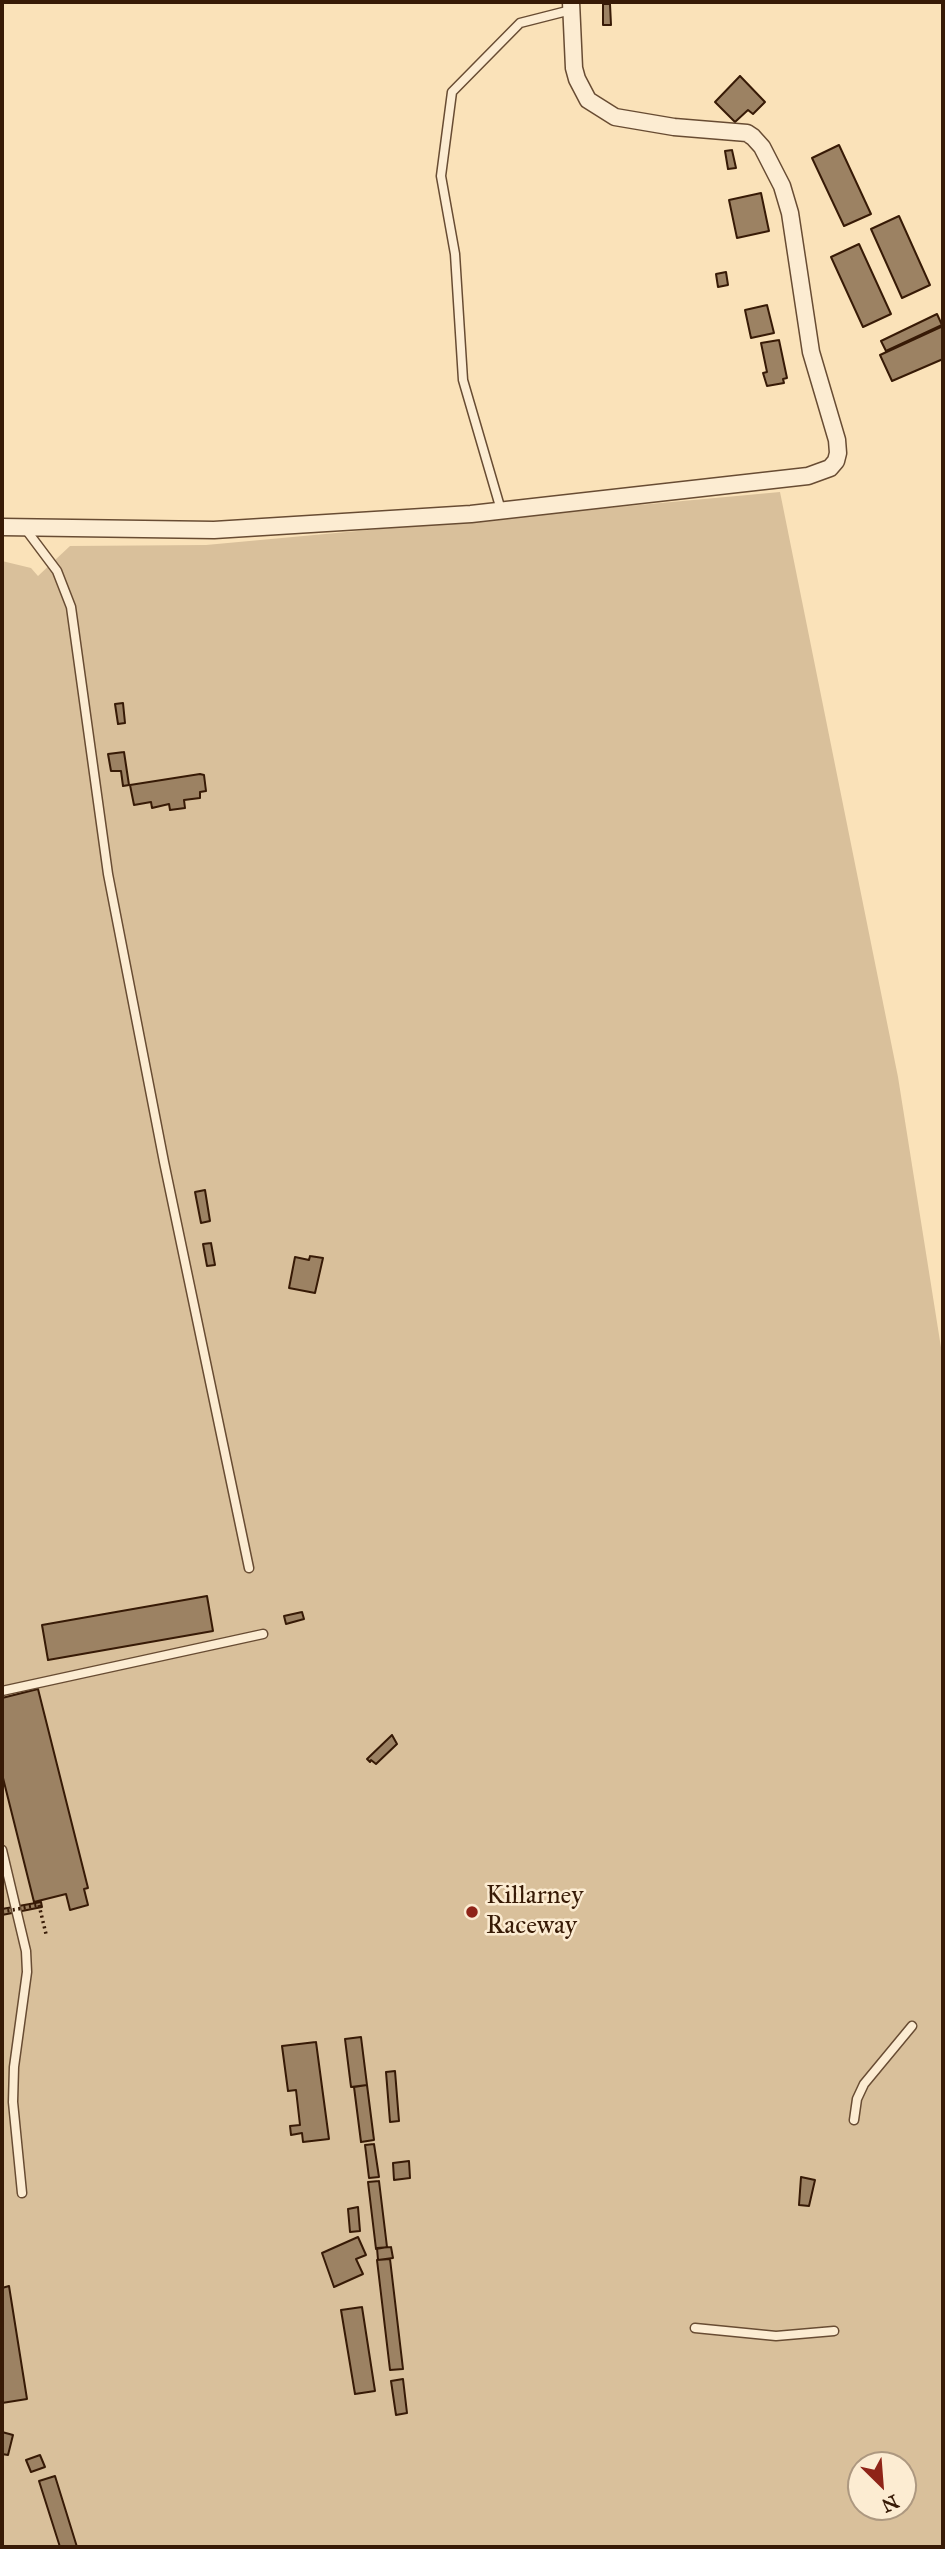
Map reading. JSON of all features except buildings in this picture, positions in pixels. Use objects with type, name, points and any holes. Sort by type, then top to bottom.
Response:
[{"type":"street","points":[[2,527],[214,530],[501,510],[808,476],[830,468],[838,453],[837,440],[811,352],[790,213],[782,186],[762,147],[747,133],[674,127],[615,117],[588,100],[577,79],[571,6]]},
{"type":"lane","points":[[501,510],[463,380],[455,254],[441,176],[452,92],[520,23],[571,6]]},
{"type":"lane","points":[[24,527],[57,571],[71,607],[108,874],[248,1568]]},
{"type":"lane","points":[[2,1691],[263,1634]]},
{"type":"lane","points":[[2,1850],[26,1951],[27,1972],[14,2067],[13,2102],[22,2193]]},
{"type":"lane","points":[[854,2120],[857,2099],[864,2084],[912,2026]]},
{"type":"lane","points":[[695,2328],[776,2336],[834,2331]]},
{"type":"path","points":[[2,1912],[39,1905],[46,1934]]},
{"type":"shaded area","name":"Killarney Raceway","points":[[780,492],[898,1077],[943,1360],[943,2547],[2,2547],[2,561],[31,568],[38,576],[70,546],[206,545]]},
{"type":"place","name":"Killarney Raceway","points":[[472,1912]]}]
